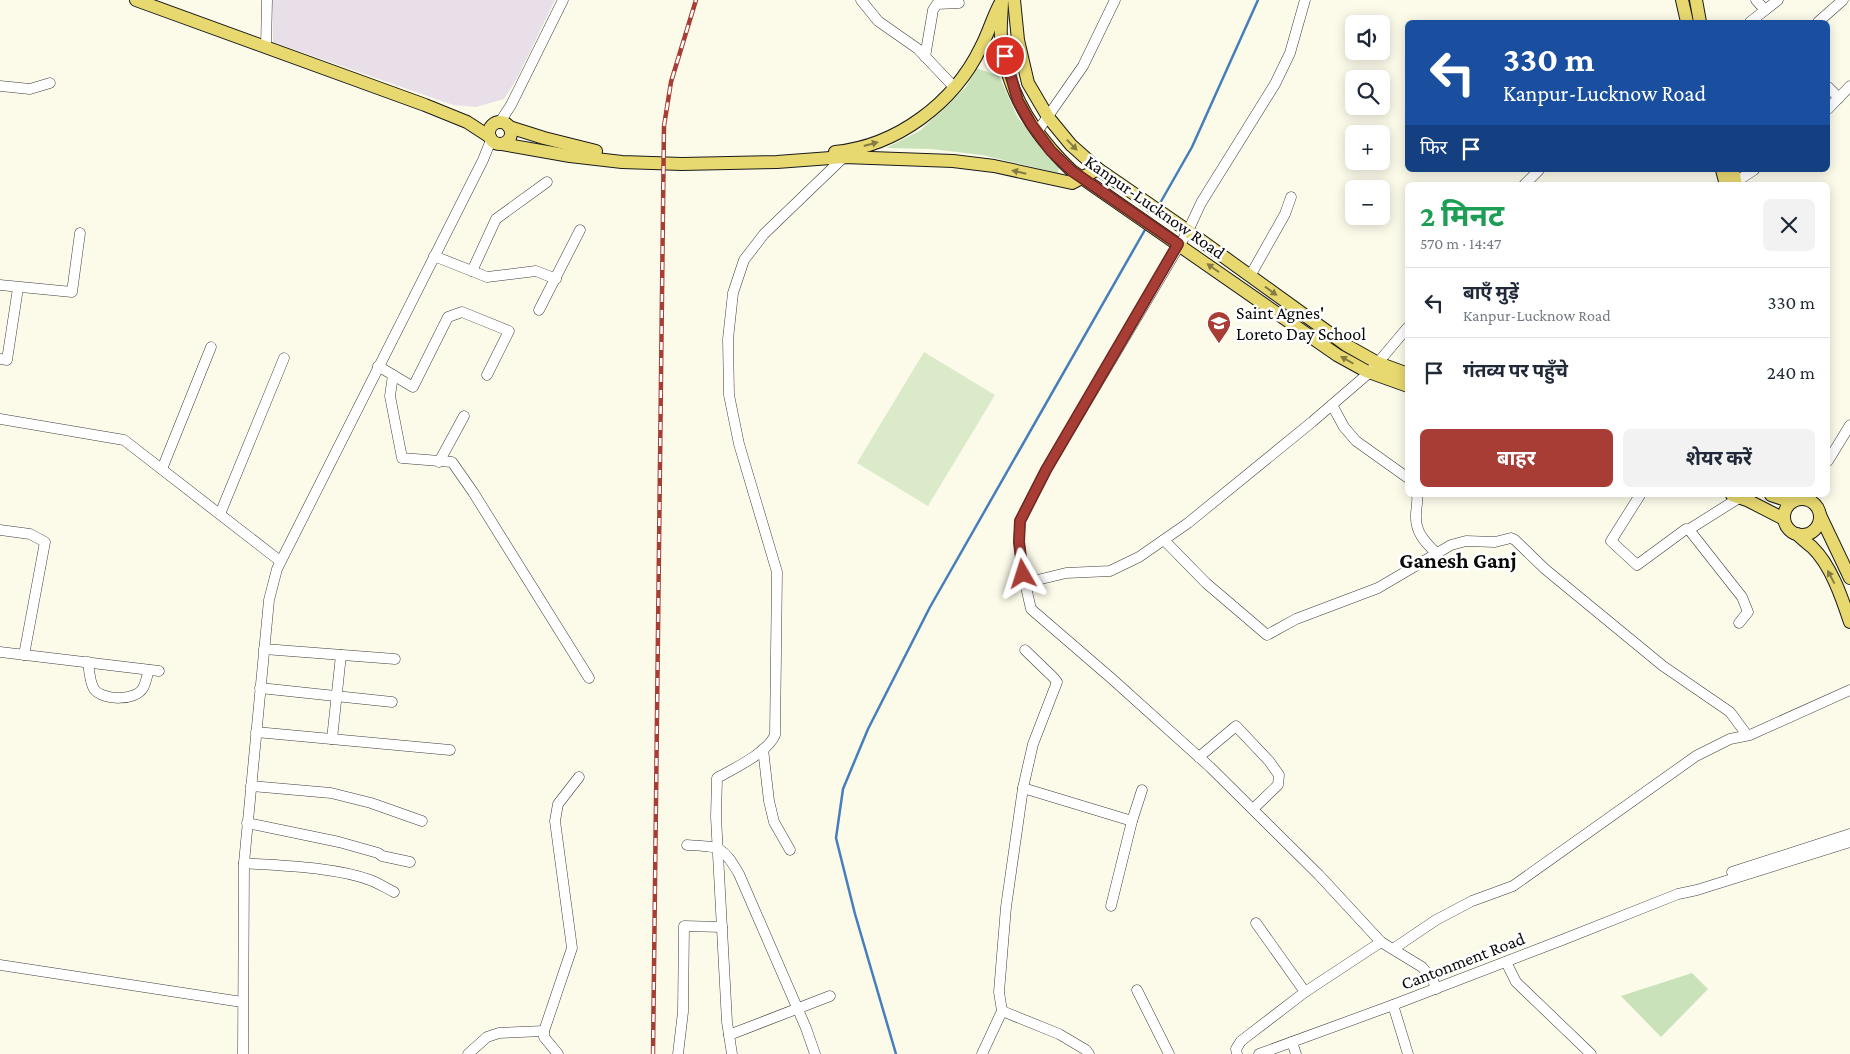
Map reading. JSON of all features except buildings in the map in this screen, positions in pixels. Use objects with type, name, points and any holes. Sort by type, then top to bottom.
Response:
[{"type":"main road","points":[[136,0],[466,122],[496,142],[570,156],[622,162],[682,164],[777,162],[844,157],[953,161],[994,166],[1072,183],[1098,170]]},
{"type":"main road","points":[[466,122],[503,124],[584,150],[619,155],[689,158],[816,154],[847,150],[882,141],[910,126],[932,110],[960,80],[982,47],[992,17],[1002,0]]},
{"type":"main road","name":"Kanpur-Lucknow Road","points":[[1002,0],[1001,39],[1018,101],[1051,151],[1072,171],[1338,355],[1374,368],[1405,384]]},
{"type":"main road","name":"Kanpur-Lucknow Road","points":[[1014,0],[1018,40],[1028,83],[1048,117],[1071,145],[1098,170],[1188,231],[1346,345],[1374,368],[1405,373]]},
{"type":"main road","points":[[1682,0],[1687,20]]},
{"type":"main road","points":[[1688,0],[1693,20]]},
{"type":"main road","points":[[1696,0],[1700,20]]},
{"type":"main road","points":[[496,142],[490,128],[503,124]]},
{"type":"main road","points":[[496,142],[509,141],[511,137],[512,134],[503,124]]},
{"type":"main road","points":[[1738,497],[1784,519]]},
{"type":"main road","points":[[1850,578],[1818,506],[1813,502],[1799,498],[1786,509],[1784,519],[1788,529],[1813,548],[1822,560],[1840,594],[1850,622]]},
{"type":"main road","points":[[1797,534],[1802,535],[1814,531],[1820,521],[1818,506]]},
{"type":"street","points":[[266,47],[267,0]]},
{"type":"street","points":[[503,124],[563,0]]},
{"type":"street","points":[[861,0],[878,20],[918,49],[954,87]]},
{"type":"street","points":[[1037,132],[1083,66],[1115,0]]},
{"type":"street","points":[[1305,0],[1290,53],[1275,84],[1201,203],[1188,231],[1178,244],[1046,470],[1020,521],[1019,542],[1031,609],[1199,757],[1319,875],[1381,942],[1422,967],[1433,980],[1436,989]]},
{"type":"street","points":[[1756,0],[1759,18]]},
{"type":"street","points":[[1759,18],[1778,0]]},
{"type":"street","points":[[1820,20],[1843,0]]},
{"type":"street","points":[[1846,0],[1850,4]]},
{"type":"street","points":[[925,57],[933,10],[937,4],[959,3]]},
{"type":"street","points":[[0,86],[30,89],[50,83]]},
{"type":"street","points":[[1830,107],[1850,86]]},
{"type":"street","points":[[1830,88],[1839,98]]},
{"type":"street","points":[[243,1054],[244,863],[269,600],[276,569],[483,160],[496,142]]},
{"type":"street","points":[[732,1054],[729,1035],[716,817],[717,778],[767,746],[775,735],[777,572],[739,444],[729,395],[728,339],[733,293],[744,260],[764,234],[844,157]]},
{"type":"street","points":[[1527,182],[1536,172]]},
{"type":"street","points":[[1736,182],[1751,172]]},
{"type":"street","points":[[472,271],[496,219],[546,182]]},
{"type":"street","points":[[1250,276],[1285,214],[1291,197]]},
{"type":"street","points":[[539,310],[580,230]]},
{"type":"street","points":[[0,285],[72,292],[80,233]]},
{"type":"street","points":[[434,256],[487,277],[536,271],[556,279]]},
{"type":"street","points":[[0,359],[7,360],[18,288]]},
{"type":"street","points":[[378,366],[413,387],[448,317],[462,312],[509,331],[487,375]]},
{"type":"street","points":[[1025,583],[1066,573],[1110,571],[1139,557],[1188,523],[1332,405],[1374,368],[1405,332]]},
{"type":"street","points":[[162,469],[211,347]]},
{"type":"street","points":[[220,514],[284,358]]},
{"type":"street","points":[[394,375],[390,396],[402,458],[452,462],[473,492],[589,678]]},
{"type":"street","points":[[1332,405],[1344,427],[1356,442],[1405,476]]},
{"type":"street","points":[[439,462],[464,416]]},
{"type":"street","points":[[0,419],[124,440],[280,561]]},
{"type":"street","points":[[1830,458],[1850,425]]},
{"type":"street","points":[[1417,497],[1415,517],[1417,528],[1424,541],[1436,553]]},
{"type":"street","points":[[1639,497],[1611,541],[1636,565],[1735,497]]},
{"type":"street","points":[[0,530],[30,534],[45,542],[24,655]]},
{"type":"street","points":[[1688,530],[1742,597],[1748,612],[1739,623]]},
{"type":"street","points":[[1164,540],[1206,584],[1267,635],[1296,619],[1378,588],[1450,545],[1466,541],[1495,542],[1511,538],[1545,570],[1663,666],[1730,712],[1747,735]]},
{"type":"street","points":[[264,649],[395,659]]},
{"type":"street","points":[[982,1054],[1002,1011],[999,992],[1006,907],[1023,788],[1034,744],[1057,682],[1025,650]]},
{"type":"street","points":[[0,652],[88,662],[154,670],[143,689],[136,694],[114,699],[100,694],[94,689],[88,662]]},
{"type":"street","points":[[332,739],[341,655]]},
{"type":"street","points":[[260,688],[392,702]]},
{"type":"street","points":[[1393,949],[1436,920],[1472,901],[1513,886],[1696,756],[1730,739],[1747,735],[1850,690]]},
{"type":"street","points":[[1199,757],[1236,726],[1269,761],[1279,775],[1278,785],[1253,809]]},
{"type":"street","points":[[256,732],[450,750]]},
{"type":"street","points":[[767,746],[769,801],[774,822],[790,850]]},
{"type":"street","points":[[558,1054],[544,1038],[544,1031],[572,948],[556,821],[558,804],[579,778]]},
{"type":"street","points":[[251,786],[331,793],[371,803],[422,821]]},
{"type":"street","points":[[1023,788],[1132,821]]},
{"type":"street","points":[[1111,906],[1132,821],[1142,790]]},
{"type":"street","points":[[248,822],[339,842],[378,853],[382,856],[410,862]]},
{"type":"street","name":"Cantonment Road","points":[[1259,1054],[1506,962],[1678,894],[1698,884],[1850,834]]},
{"type":"street","name":"Cantonment Road","points":[[1678,894],[1701,889],[1850,842]]},
{"type":"street","points":[[687,845],[718,847],[729,855],[797,1008],[815,1054]]},
{"type":"street","points":[[244,863],[353,875],[370,880],[394,892]]},
{"type":"street","points":[[1256,923],[1305,992]]},
{"type":"street","points":[[678,1054],[683,1012],[684,926],[722,927]]},
{"type":"street","points":[[1237,1054],[1236,1049],[1241,1041],[1305,992],[1381,942]]},
{"type":"street","points":[[1506,962],[1516,982],[1591,1054]]},
{"type":"street","points":[[0,965],[242,1002]]},
{"type":"street","points":[[1137,990],[1169,1054]]},
{"type":"street","points":[[729,1035],[830,996]]},
{"type":"street","points":[[1393,1005],[1408,1054]]},
{"type":"street","points":[[1002,1011],[1059,1034],[1086,1050],[1089,1054]]},
{"type":"street","points":[[468,1054],[487,1037],[499,1033],[544,1031]]},
{"type":"street","points":[[1292,1042],[1296,1054]]},
{"type":"shaded area","points":[[272,0],[555,0],[516,80],[504,99],[476,107],[453,105],[273,42]]},
{"type":"green space","points":[[976,68],[999,76],[1018,118],[1059,167],[1058,173],[982,155],[931,149],[886,148],[921,130],[966,87]]},
{"type":"green space","points":[[924,352],[995,395],[928,506],[857,463]]},
{"type":"green space","points":[[1692,973],[1708,989],[1661,1037],[1621,996]]},
{"type":"waterway","points":[[1159,205],[1192,147],[1258,0]]},
{"type":"waterway","points":[[896,1054],[855,914],[836,838],[843,789],[868,729],[930,607],[1146,228]]},
{"type":"railway","points":[[653,1054],[664,126],[671,82],[696,0]]},
{"type":"place","name":"Saint Agnes' Loreto Day School","points":[[1219,344]]},
{"type":"district","name":"Ganesh Ganj","points":[[1458,560]]},
{"type":"route","points":[[1005,56],[1018,101],[1031,124],[1051,151],[1072,171],[1178,244],[1046,470],[1020,521],[1019,542],[1023,574]]}]
